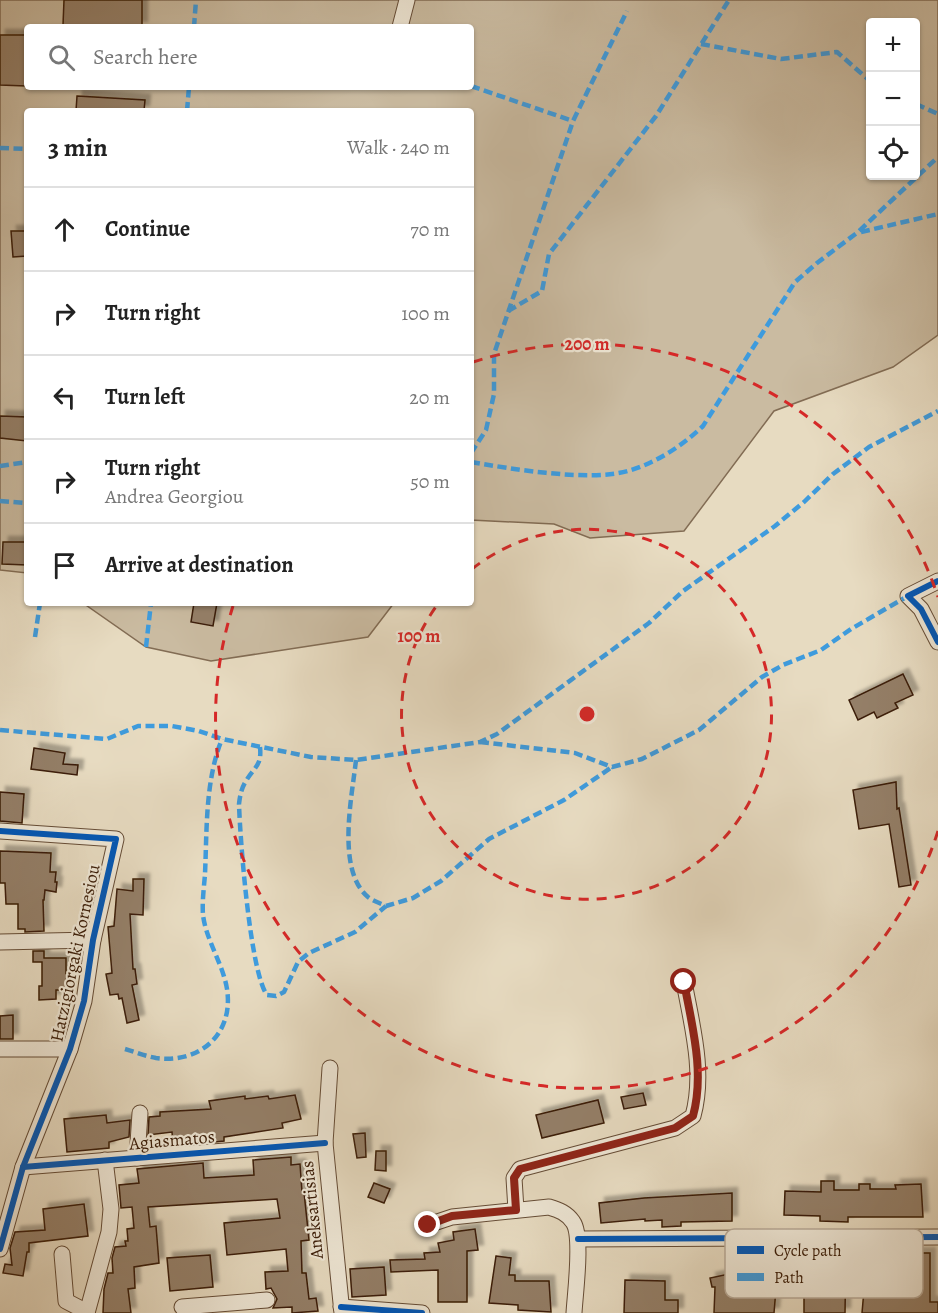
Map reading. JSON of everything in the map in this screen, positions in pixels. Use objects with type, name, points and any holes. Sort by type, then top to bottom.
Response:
[{"type":"street","points":[[401,24],[407,0]]},
{"type":"street","points":[[938,581],[908,596],[921,609],[938,642]]},
{"type":"street","name":"Hatzigiorgaki Kornesiou","points":[[0,831],[116,839],[93,940],[84,1000],[70,1049],[23,1167],[0,1249]]},
{"type":"street","points":[[0,942],[93,940]]},
{"type":"street","points":[[516,1210],[514,1178],[520,1169],[675,1128],[693,1116],[698,1096],[697,1059],[684,982]]},
{"type":"street","points":[[0,1049],[70,1049]]},
{"type":"street","name":"Aneksartisias","points":[[330,1068],[325,1143],[342,1310]]},
{"type":"street","points":[[137,1158],[140,1113]]},
{"type":"street","name":"Agiasmatos","points":[[23,1167],[325,1143]]},
{"type":"street","name":"Agiasmatos","points":[[87,1312],[109,1232],[111,1209],[105,1160]]},
{"type":"street","points":[[428,1225],[452,1216],[549,1207],[564,1212],[574,1223],[578,1239],[574,1313]]},
{"type":"street","points":[[923,1237],[938,1237]]},
{"type":"street","points":[[578,1239],[725,1238]]},
{"type":"street","points":[[62,1254],[66,1301],[87,1312]]},
{"type":"street","points":[[182,1307],[221,1309],[267,1300]]},
{"type":"street","points":[[342,1310],[422,1313]]},
{"type":"shaded area","points":[[0,0],[938,0],[938,335],[893,367],[774,411],[684,531],[590,538],[554,524],[474,520],[474,108],[24,108],[24,573],[0,570]]},
{"type":"shaded area","points":[[87,606],[392,606],[368,637],[211,661],[146,647]]},
{"type":"building","points":[[64,0],[142,0],[142,24],[63,24]]},
{"type":"building","points":[[0,35],[24,35],[24,86],[0,85]]},
{"type":"building","points":[[77,96],[145,100],[144,108],[76,108]]},
{"type":"building","points":[[11,231],[24,231],[24,256],[13,257]]},
{"type":"building","points":[[0,416],[24,417],[24,441],[0,438]]},
{"type":"building","points":[[3,542],[24,542],[24,565],[2,564]]},
{"type":"building","points":[[194,606],[216,606],[213,626],[191,622]]},
{"type":"building","points":[[903,674],[913,695],[895,703],[898,708],[877,718],[874,712],[858,720],[849,700]]},
{"type":"building","points":[[34,748],[65,753],[63,764],[78,765],[77,775],[31,769]]},
{"type":"building","points":[[896,782],[897,809],[899,808],[911,885],[899,887],[889,824],[859,829],[853,790]]},
{"type":"building","points":[[0,792],[24,794],[22,823],[0,821]]},
{"type":"building","points":[[0,851],[51,853],[50,872],[56,872],[55,882],[57,882],[56,892],[45,890],[44,931],[25,932],[25,929],[18,929],[18,904],[6,904],[5,883],[0,883]]},
{"type":"building","points":[[133,879],[144,879],[143,915],[130,914],[133,969],[135,969],[137,984],[132,985],[139,1020],[127,1023],[122,998],[119,999],[118,994],[110,995],[106,974],[112,973],[108,927],[114,926],[117,889],[133,891]]},
{"type":"building","points":[[33,951],[44,951],[44,958],[66,958],[66,990],[56,990],[56,999],[39,1000],[39,986],[42,986],[42,962],[33,962]]},
{"type":"building","points":[[13,1015],[13,1039],[0,1039],[0,1016]]},
{"type":"building","points":[[643,1093],[646,1105],[624,1109],[621,1097]]},
{"type":"building","points":[[295,1095],[301,1119],[282,1123],[283,1128],[224,1137],[224,1141],[215,1142],[213,1136],[183,1139],[184,1144],[173,1145],[172,1132],[148,1135],[149,1117],[160,1116],[160,1112],[211,1109],[209,1101],[245,1096],[245,1099],[268,1096],[269,1099]]},
{"type":"building","points":[[598,1100],[604,1123],[542,1138],[536,1115]]},
{"type":"building","points":[[106,1115],[107,1123],[130,1120],[129,1137],[109,1142],[109,1148],[67,1152],[64,1119]]},
{"type":"building","points":[[365,1133],[366,1157],[357,1158],[353,1134]]},
{"type":"building","points":[[376,1151],[386,1151],[386,1171],[375,1170]]},
{"type":"building","points":[[291,1157],[291,1165],[300,1164],[309,1240],[301,1241],[302,1273],[306,1273],[309,1299],[316,1298],[318,1311],[292,1313],[292,1307],[273,1308],[277,1299],[271,1288],[266,1289],[265,1272],[288,1271],[286,1249],[227,1255],[224,1223],[280,1218],[277,1199],[148,1207],[150,1227],[156,1226],[159,1263],[134,1267],[135,1288],[128,1289],[131,1313],[103,1313],[104,1289],[108,1273],[113,1273],[112,1258],[115,1247],[126,1246],[127,1229],[134,1228],[132,1207],[121,1208],[119,1185],[139,1183],[137,1169],[203,1163],[204,1178],[254,1175],[253,1160]]},
{"type":"building","points":[[821,1181],[834,1181],[834,1190],[859,1190],[859,1184],[870,1184],[870,1189],[896,1189],[895,1185],[921,1184],[923,1217],[848,1217],[848,1222],[820,1221],[820,1216],[784,1215],[785,1191],[821,1192]]},
{"type":"building","points":[[374,1183],[390,1189],[384,1203],[368,1197]]},
{"type":"building","points":[[732,1193],[732,1221],[681,1222],[681,1226],[662,1227],[662,1220],[645,1221],[645,1219],[601,1223],[599,1203]]},
{"type":"building","points":[[84,1204],[88,1236],[29,1243],[23,1276],[3,1273],[5,1264],[12,1265],[10,1248],[15,1232],[45,1230],[43,1209]]},
{"type":"building","points":[[475,1229],[478,1250],[467,1251],[467,1302],[438,1302],[438,1270],[391,1272],[390,1260],[425,1259],[424,1253],[440,1252],[438,1243],[454,1240],[453,1232]]},
{"type":"building","points":[[923,1253],[930,1253],[930,1302],[938,1302],[938,1313],[862,1313],[863,1298],[923,1298]]},
{"type":"building","points":[[210,1255],[213,1287],[170,1291],[167,1258]]},
{"type":"building","points":[[496,1256],[511,1258],[509,1275],[515,1275],[515,1281],[549,1281],[551,1312],[518,1310],[518,1305],[489,1303]]},
{"type":"building","points":[[384,1267],[386,1295],[352,1297],[350,1269]]},
{"type":"building","points":[[725,1275],[725,1298],[775,1298],[774,1313],[714,1313],[715,1287],[712,1287],[710,1278]]},
{"type":"building","points":[[625,1280],[665,1281],[665,1300],[678,1300],[678,1313],[624,1313]]},
{"type":"building","points":[[804,1298],[845,1298],[845,1313],[804,1313]]},
{"type":"marked path","points":[[194,24],[196,0]]},
{"type":"marked path","points":[[508,311],[542,291],[549,254],[656,116],[729,0]]},
{"type":"marked path","points":[[474,448],[486,430],[494,394],[494,354],[573,121],[627,11]]},
{"type":"marked path","points":[[701,44],[781,59],[837,52],[866,77]]},
{"type":"marked path","points":[[474,87],[573,121]]},
{"type":"marked path","points":[[187,108],[189,90]]},
{"type":"marked path","points":[[920,106],[938,114]]},
{"type":"marked path","points":[[0,148],[24,149]]},
{"type":"marked path","points":[[474,462],[550,473],[593,475],[628,471],[668,453],[703,426],[795,282],[858,232],[938,157]]},
{"type":"marked path","points":[[861,232],[938,214]]},
{"type":"marked path","points":[[0,730],[107,739],[138,726],[172,726],[199,731],[222,739],[311,757],[356,760],[480,742],[497,734],[649,623],[683,591],[775,526],[833,474],[869,447],[938,411]]},
{"type":"marked path","points":[[0,466],[24,462]]},
{"type":"marked path","points":[[0,501],[24,503]]},
{"type":"marked path","points":[[480,742],[575,753],[612,767],[642,759],[699,730],[762,677],[783,665],[821,650],[851,629],[908,596]]},
{"type":"marked path","points":[[35,637],[40,606]]},
{"type":"marked path","points":[[146,647],[151,606]]},
{"type":"marked path","points":[[125,1049],[156,1058],[172,1059],[187,1056],[211,1043],[225,1020],[228,1005],[227,989],[207,934],[203,910],[210,789],[216,755],[222,739]]},
{"type":"marked path","points":[[260,747],[259,762],[243,787],[239,804],[251,933],[261,982],[267,995],[276,996],[284,992],[298,962],[309,953],[355,932],[386,906]]},
{"type":"marked path","points":[[356,760],[348,832],[352,869],[358,885],[368,897],[386,906],[413,898],[441,881],[489,839],[564,800],[612,767]]},
{"type":"cycle path","points":[[938,581],[908,596],[921,609],[938,642]]},
{"type":"cycle path","points":[[0,831],[116,839],[93,940],[84,1001],[70,1049],[23,1167],[0,1249]]},
{"type":"cycle path","points":[[23,1167],[325,1143]]},
{"type":"cycle path","points":[[923,1237],[938,1237]]},
{"type":"cycle path","points":[[578,1239],[725,1238]]},
{"type":"cycle path","points":[[341,1307],[422,1313]]},
{"type":"route","points":[[428,1225],[452,1216],[516,1210],[514,1178],[520,1169],[675,1128],[693,1116],[698,1096],[697,1059],[684,982]]}]
